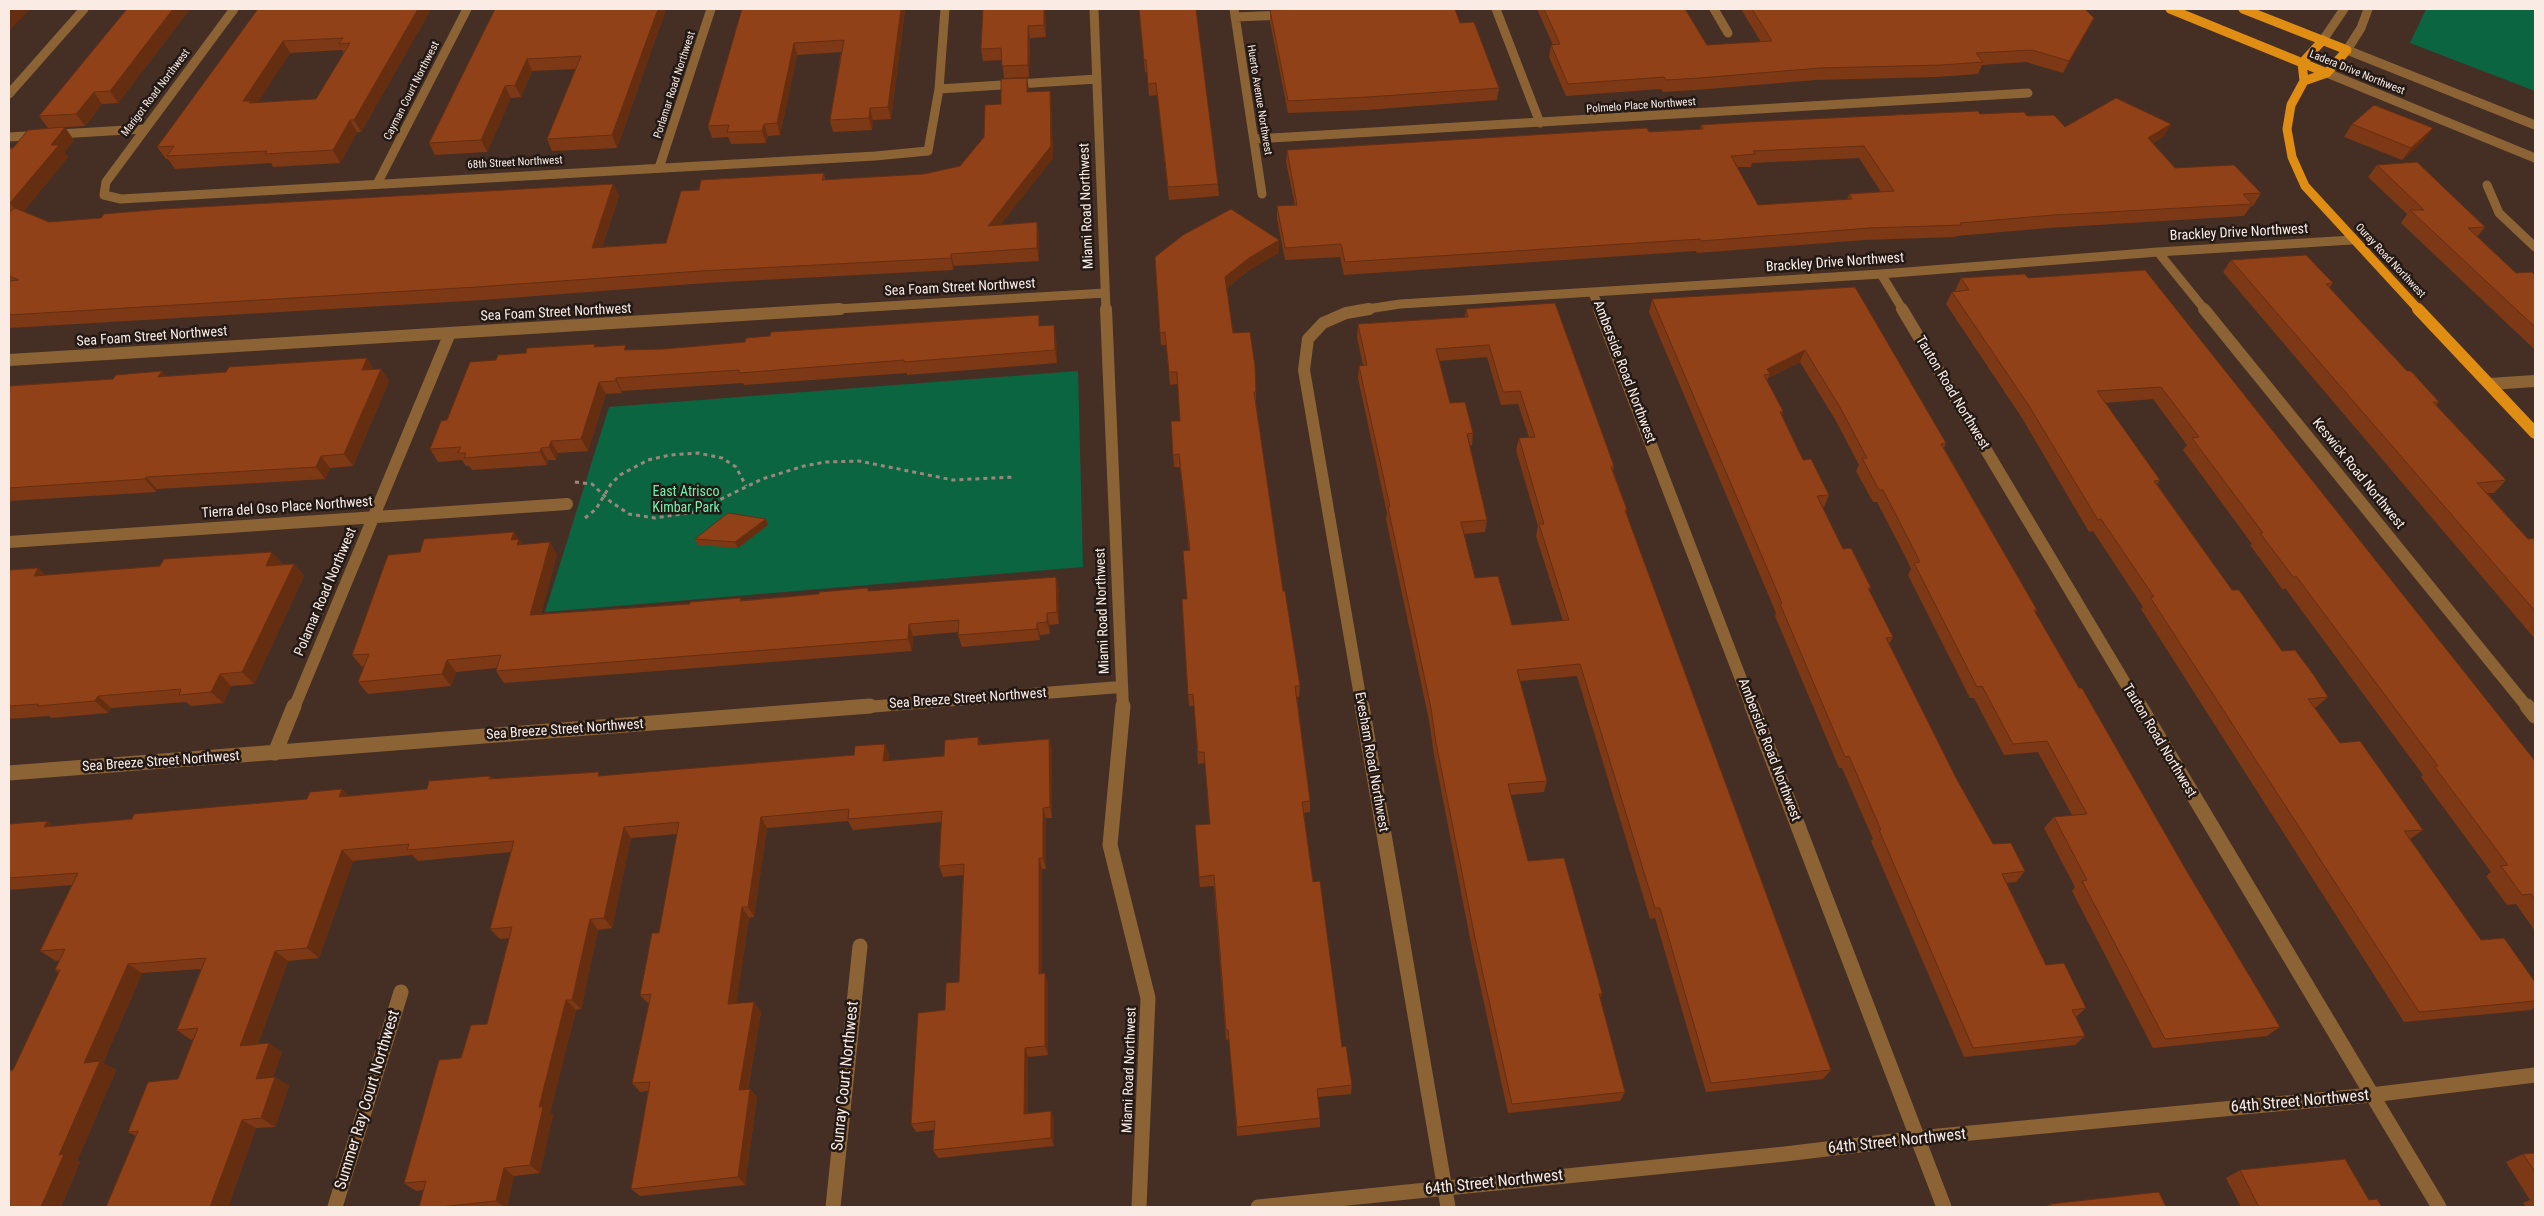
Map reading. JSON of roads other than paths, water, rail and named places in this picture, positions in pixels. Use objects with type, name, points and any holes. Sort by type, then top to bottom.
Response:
[{"type":"main road","name":"Ladera Drive Northwest","points":[[2170,9],[2327,73]]},
{"type":"main road","name":"Ladera Drive Northwest","points":[[2243,9],[2347,50]]},
{"type":"main road","points":[[2323,40],[2302,63],[2304,81],[2327,73],[2347,50]]},
{"type":"main road","name":"Ouray Road Northwest","points":[[2304,81],[2291,105],[2287,129],[2292,157],[2305,186],[2352,240],[2535,433]]},
{"type":"street","points":[[9,94],[84,9]]},
{"type":"street","name":"Marigot Road Northwest","points":[[104,195],[106,182],[143,129],[234,9]]},
{"type":"street","name":"Cayman Court Northwest","points":[[377,184],[467,9]]},
{"type":"street","name":"Porlamar Road Northwest","points":[[659,168],[711,9]]},
{"type":"street","points":[[946,9],[938,89],[1097,79]]},
{"type":"street","name":"Miami Road Northwest","points":[[1094,9],[1120,687],[1123,717],[1110,845],[1148,998],[1140,1207]]},
{"type":"street","points":[[1496,9],[1540,123]]},
{"type":"street","points":[[1714,9],[1728,33]]},
{"type":"street","points":[[2323,40],[2344,9]]},
{"type":"street","points":[[2347,50],[2361,28],[2368,9]]},
{"type":"street","points":[[1234,13],[1297,14]]},
{"type":"street","name":"Huerto Avenue Northwest","points":[[1234,13],[1262,194]]},
{"type":"street","name":"Ladera Drive Northwest","points":[[2347,50],[2535,125]]},
{"type":"street","name":"Ladera Drive Northwest","points":[[2327,73],[2535,158]]},
{"type":"street","name":"68th Street Northwest","points":[[104,195],[121,200],[928,151],[938,89]]},
{"type":"street","name":"Polmelo Place Northwest","points":[[1255,140],[2028,93]]},
{"type":"street","points":[[9,137],[143,129]]},
{"type":"street","points":[[2487,185],[2499,213],[2535,247]]},
{"type":"street","name":"Brackley Drive Northwest","points":[[1323,323],[1346,313],[1400,304],[1881,274],[2158,252],[2352,240]]},
{"type":"street","name":"Keswick Road Northwest","points":[[2158,252],[2535,716]]},
{"type":"street","name":"Tauton Road Northwest","points":[[1881,274],[2371,1095],[2440,1207]]},
{"type":"street","name":"Sea Foam Street Northwest","points":[[9,360],[1105,293]]},
{"type":"street","name":"Amberside Road Northwest","points":[[1593,293],[1944,1207]]},
{"type":"street","name":"Evesham Road Northwest","points":[[1323,323],[1308,339],[1304,370],[1448,1207]]},
{"type":"street","name":"Polamar Road Northwest","points":[[275,753],[450,333]]},
{"type":"street","points":[[2489,384],[2535,381]]},
{"type":"street","name":"Tierra del Oso Place Northwest","points":[[9,542],[567,504]]},
{"type":"street","name":"Sea Breeze Street Northwest","points":[[9,773],[1120,687]]},
{"type":"street","name":"Sunray Court Northwest","points":[[833,1207],[860,946]]},
{"type":"street","name":"Summer Ray Court Northwest","points":[[335,1207],[401,992]]},
{"type":"street","name":"64th Street Northwest","points":[[1258,1207],[1785,1154],[1918,1138],[2371,1095],[2535,1075]]},
{"type":"park label","name":"East Atrisco Kimbar Park","points":[[686,500]]}]
